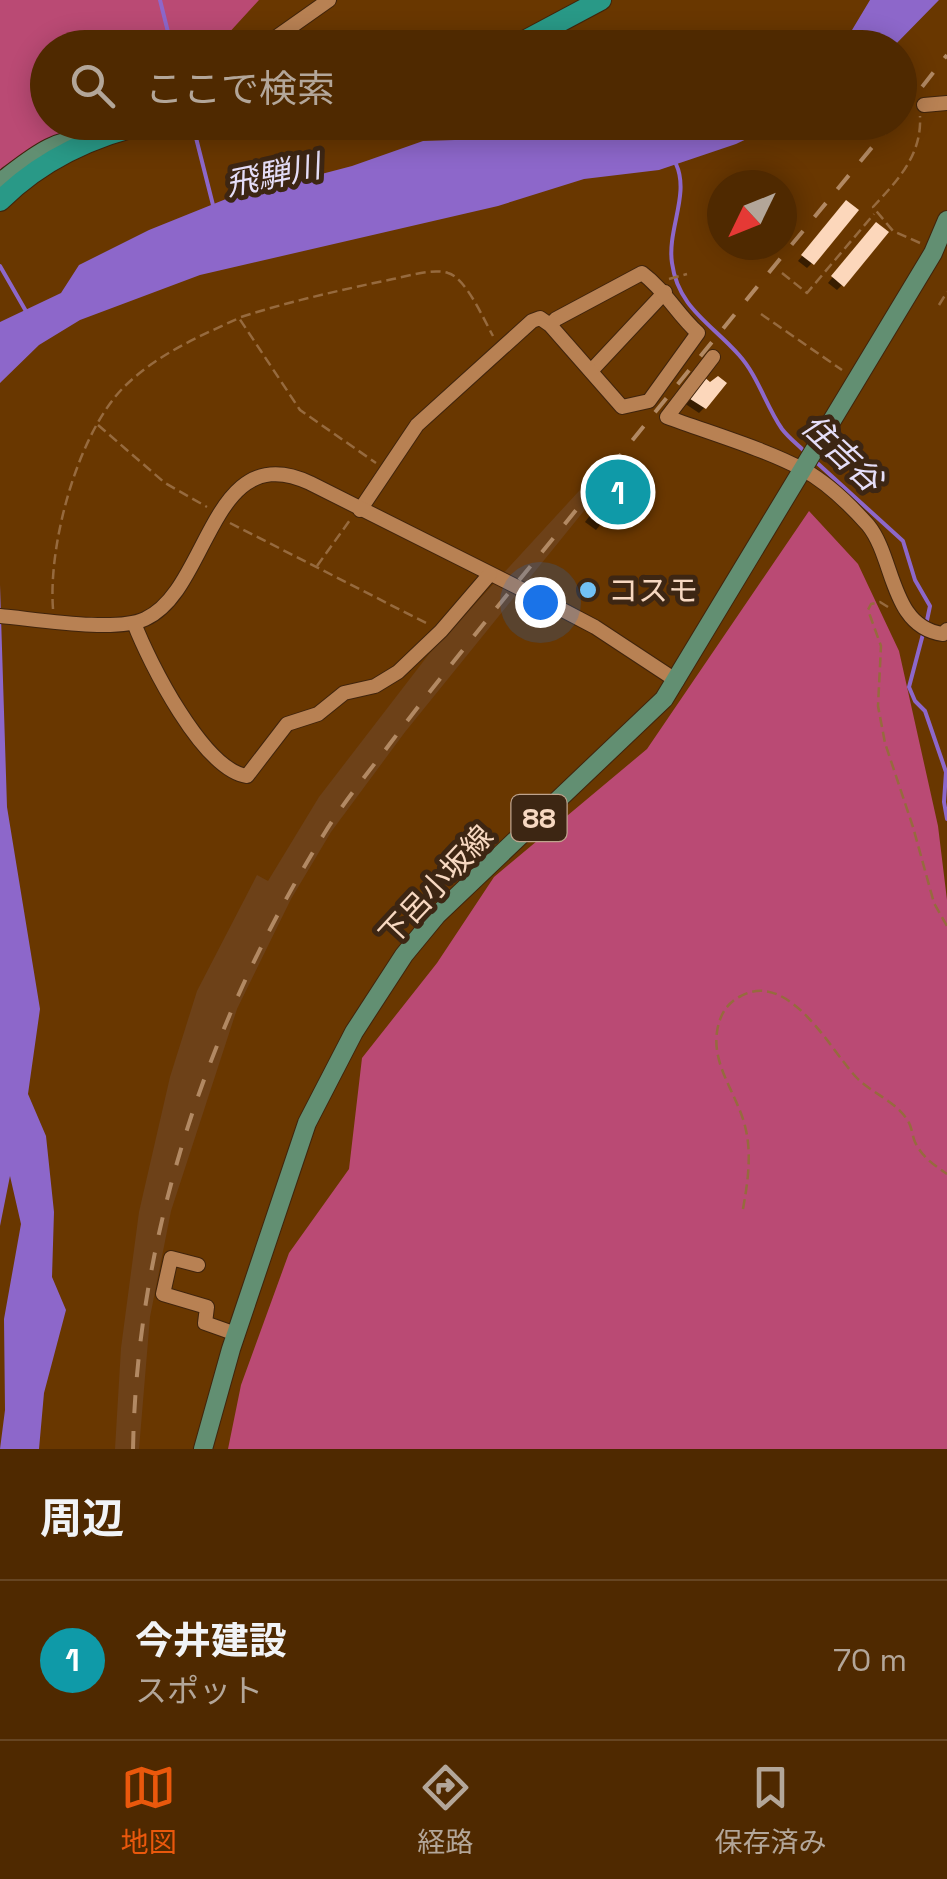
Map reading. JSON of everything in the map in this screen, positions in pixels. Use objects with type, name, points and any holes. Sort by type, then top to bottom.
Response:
[{"type":"highway","points":[[544,30],[601,0]]},
{"type":"highway","points":[[0,201],[18,183],[93,140]]},
{"type":"main road","points":[[0,182],[52,146],[68,140]]},
{"type":"main road","name":"下呂小坂線","points":[[203,1449],[236,1334],[307,1122],[354,1032],[404,955],[450,902],[634,730],[677,682],[936,248],[947,220]]},
{"type":"street","points":[[286,30],[329,0]]},
{"type":"street","points":[[924,104],[947,103]]},
{"type":"street","points":[[359,509],[417,425],[532,321],[540,318],[550,325],[622,407],[649,401],[698,333],[680,316],[661,288],[642,273],[556,318],[550,325]]},
{"type":"street","points":[[590,371],[661,288]]},
{"type":"street","points":[[713,357],[667,416],[804,470],[867,525],[914,621],[934,632],[942,634],[947,630]]},
{"type":"street","points":[[0,616],[110,625],[148,618],[161,608],[242,486],[256,477],[274,473],[295,476],[595,627],[677,682]]},
{"type":"street","points":[[134,623],[144,650],[201,743],[218,761],[238,775],[247,776],[286,724],[318,714],[344,693],[375,686],[398,672],[490,574]]},
{"type":"street","points":[[198,1265],[171,1258],[163,1294],[207,1308],[204,1323],[236,1334]]},
{"type":"path","points":[[924,104],[920,111],[921,132],[905,172],[874,207],[875,213],[894,231],[936,248]]},
{"type":"path","points":[[782,273],[807,293],[875,213]]},
{"type":"path","points":[[54,620],[66,494],[97,424],[123,387],[149,365],[239,318],[308,296],[446,272],[467,291],[500,350]]},
{"type":"path","points":[[661,288],[687,274]]},
{"type":"path","points":[[939,305],[947,292]]},
{"type":"path","points":[[761,314],[822,359],[858,379]]},
{"type":"path","points":[[239,318],[300,410],[386,470]]},
{"type":"path","points":[[97,424],[165,483],[232,525],[441,630]]},
{"type":"path","points":[[316,568],[359,509]]},
{"type":"path","points":[[914,621],[898,616],[880,602],[871,604],[868,610],[880,646],[878,706],[884,743],[934,902],[947,926]]},
{"type":"path","points":[[743,1208],[750,1171],[746,1126],[718,1059],[716,1034],[722,1013],[745,993],[762,991],[801,1011],[826,1036],[854,1075],[909,1122],[925,1158],[947,1174]]},
{"type":"shaded area","points":[[0,0],[259,0],[232,30],[30,30],[30,140],[86,140],[0,203]]},
{"type":"shaded area","points":[[870,0],[939,0],[910,30],[852,30]]},
{"type":"shaded area","points":[[744,140],[659,170],[584,179],[498,206],[200,275],[80,320],[39,345],[0,383],[0,322],[61,293],[79,265],[149,230],[226,199],[352,166],[423,141]]},
{"type":"shaded area","points":[[602,466],[613,475],[405,732],[331,832],[291,899],[237,1009],[171,1211],[150,1317],[139,1449],[115,1449],[121,1348],[139,1212],[170,1077],[197,991],[257,875],[268,881],[319,797],[429,654]]},
{"type":"shaded area","points":[[809,511],[858,564],[899,651],[938,826],[947,900],[947,1449],[228,1449],[241,1385],[289,1253],[349,1169],[362,1058],[437,963],[494,877],[647,749]]},
{"type":"shaded area","points":[[0,585],[7,807],[40,1009],[28,1094],[46,1136],[54,1212],[52,1277],[66,1310],[44,1393],[39,1449],[0,1449],[5,1410],[4,1319],[21,1224],[10,1176],[0,1226]]},
{"type":"building","points":[[846,200],[859,210],[814,265],[801,255]]},
{"type":"building","points":[[876,222],[889,232],[844,287],[831,276]]},
{"type":"building","points":[[703,376],[710,382],[718,376],[727,383],[706,409],[687,397]]},
{"type":"building","points":[[631,462],[645,473],[606,523],[591,512]]},
{"type":"waterway","points":[[160,0],[168,30]]},
{"type":"waterway","points":[[197,140],[213,205]]},
{"type":"waterway","name":"住吉谷","points":[[676,164],[681,187],[671,251],[675,279],[689,304],[746,363],[782,429],[804,451]]},
{"type":"waterway","points":[[0,266],[27,313]]},
{"type":"waterway","name":"住吉谷","points":[[815,461],[903,541],[915,580],[930,606],[926,625]]},
{"type":"waterway","name":"住吉谷","points":[[923,634],[909,687],[925,711],[946,772],[947,819]]},
{"type":"railway","points":[[917,93],[947,55]]},
{"type":"railway","points":[[133,1449],[148,1287],[165,1207],[187,1129],[215,1052],[283,904],[339,811],[431,691],[878,140]]},
{"type":"place","name":"今井建設","points":[[618,492]]},
{"type":"place","name":"コスモ","points":[[588,590]]},
{"type":"water label","name":"飛騨川","points":[[273,175]]}]
